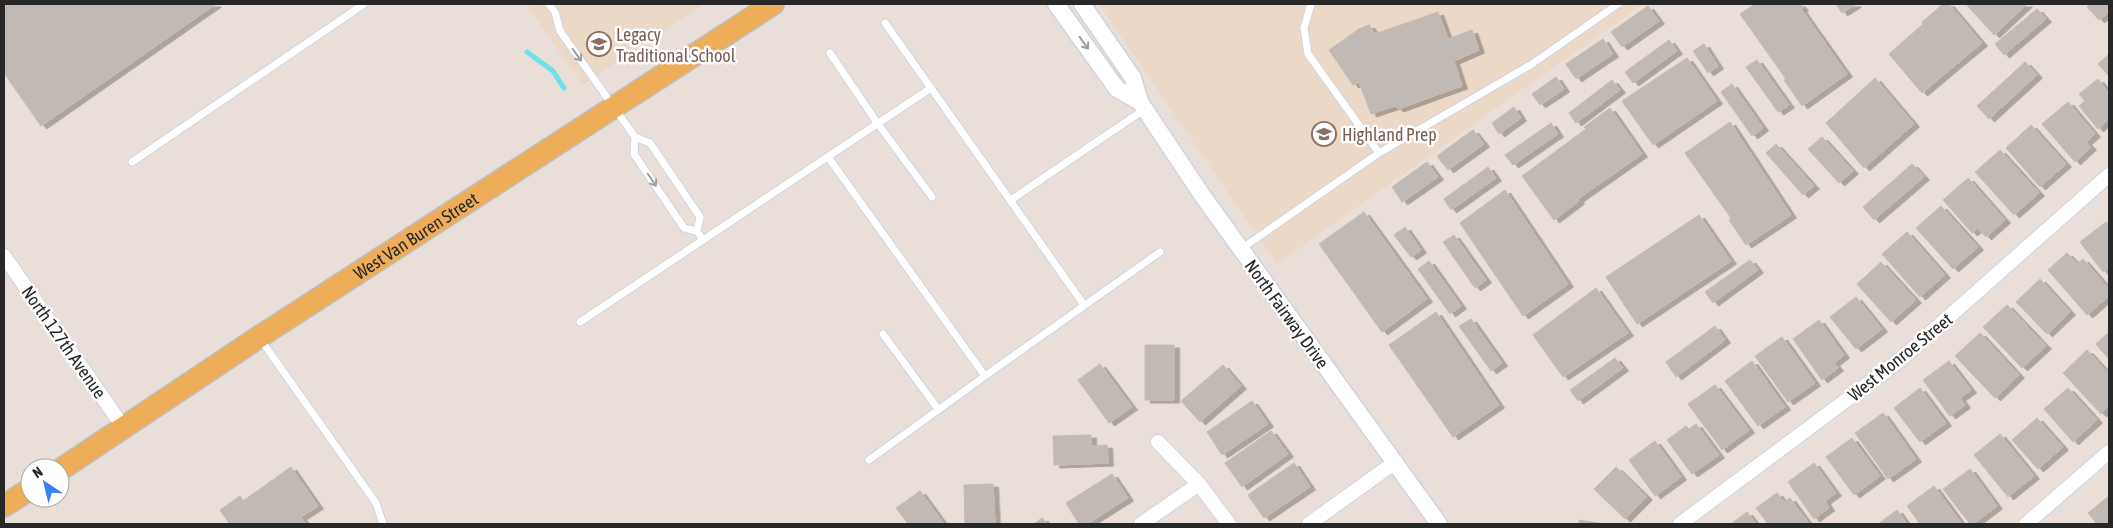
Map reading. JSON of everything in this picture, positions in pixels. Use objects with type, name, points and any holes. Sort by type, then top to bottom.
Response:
[{"type":"main road","name":"West Van Buren Street","points":[[70,463],[259,337],[773,4]]},
{"type":"main road","points":[[4,506],[20,496]]},
{"type":"street","name":"North Fairway Drive","points":[[1056,4],[1117,89],[1142,105]]},
{"type":"street","name":"North Fairway Drive","points":[[1082,4],[1134,78],[1142,105],[1241,249],[1439,524]]},
{"type":"street","name":"West Monroe Street","points":[[1680,524],[1900,360],[2109,175]]},
{"type":"street","name":"North 127th Avenue","points":[[4,256],[124,428]]},
{"type":"street","points":[[1158,442],[1199,484],[1229,524]]},
{"type":"street","points":[[2026,524],[2109,452]]},
{"type":"street","points":[[1309,524],[1394,463]]},
{"type":"street","points":[[1141,524],[1199,484]]},
{"type":"lane","points":[[132,162],[364,4]]},
{"type":"lane","points":[[549,4],[555,12],[560,32],[634,137],[634,154],[684,228],[697,231],[703,240]]},
{"type":"lane","points":[[1311,4],[1304,28],[1308,54],[1379,153]]},
{"type":"lane","points":[[1241,249],[1379,153],[1532,64],[1618,4]]},
{"type":"lane","points":[[885,23],[1084,305]]},
{"type":"lane","points":[[830,53],[878,124],[932,197]]},
{"type":"lane","points":[[580,322],[931,88]]},
{"type":"lane","points":[[1011,200],[1142,105]]},
{"type":"lane","points":[[634,137],[650,143],[700,217],[697,231]]},
{"type":"lane","points":[[828,157],[985,376]]},
{"type":"lane","points":[[869,460],[1160,252]]},
{"type":"lane","points":[[884,334],[938,410]]},
{"type":"lane","points":[[259,337],[376,503],[383,524]]},
{"type":"shaded area","name":"Legacy Traditional School","points":[[526,4],[704,4],[583,85]]},
{"type":"shaded area","name":"Highland Prep","points":[[1099,4],[1643,4],[1277,264]]},
{"type":"building","points":[[4,4],[216,4],[41,126],[4,73]]},
{"type":"building","points":[[1755,4],[1800,4],[1803,8],[1801,9],[1847,74],[1802,106],[1784,80],[1786,79],[1740,14]]},
{"type":"building","points":[[1836,4],[1856,4],[1842,13]]},
{"type":"building","points":[[1943,4],[1949,4],[1982,43],[1922,93],[1889,54]]},
{"type":"building","points":[[1966,4],[2027,4],[1994,35]]},
{"type":"building","points":[[2091,4],[2109,4],[2109,12],[2099,20],[2087,7]]},
{"type":"building","points":[[1648,6],[1659,21],[1622,47],[1611,32]]},
{"type":"building","points":[[2037,9],[2046,19],[2004,55],[1995,44]]},
{"type":"building","points":[[1438,12],[1448,39],[1472,30],[1479,50],[1454,61],[1462,86],[1398,109],[1395,106],[1371,114],[1359,82],[1353,85],[1329,50],[1359,29],[1369,25],[1375,34]]},
{"type":"building","points":[[1603,39],[1613,54],[1576,79],[1566,64]]},
{"type":"building","points":[[1669,40],[1677,51],[1633,83],[1625,72]]},
{"type":"building","points":[[1704,44],[1718,66],[1708,73],[1693,51]]},
{"type":"building","points":[[2109,54],[2109,76],[2098,64]]},
{"type":"building","points":[[1687,58],[1717,101],[1653,145],[1622,101]]},
{"type":"building","points":[[1757,60],[1789,105],[1778,112],[1746,67]]},
{"type":"building","points":[[2025,62],[2037,75],[1989,119],[1977,106]]},
{"type":"building","points":[[1556,77],[1564,89],[1540,105],[1532,94]]},
{"type":"building","points":[[1875,78],[1914,124],[1864,168],[1826,123]]},
{"type":"building","points":[[2098,79],[2109,93],[2109,119],[2098,129],[2079,106],[2085,101],[2079,94]]},
{"type":"building","points":[[1612,80],[1620,90],[1576,123],[1569,113]]},
{"type":"building","points":[[1732,84],[1763,128],[1752,136],[1721,92]]},
{"type":"building","points":[[2068,102],[2095,134],[2086,142],[2091,147],[2075,162],[2042,124]]},
{"type":"building","points":[[1514,107],[1521,118],[1499,134],[1492,123]]},
{"type":"building","points":[[1610,108],[1642,154],[1578,199],[1579,201],[1554,220],[1522,176],[1586,129],[1584,127]]},
{"type":"building","points":[[1730,122],[1791,215],[1746,245],[1729,220],[1731,218],[1685,153]]},
{"type":"building","points":[[1551,123],[1558,134],[1513,165],[1505,155]]},
{"type":"building","points":[[2031,125],[2066,164],[2040,187],[2006,148]]},
{"type":"building","points":[[1473,130],[1484,144],[1448,170],[1437,156]]},
{"type":"building","points":[[1822,137],[1853,171],[1839,183],[1808,149]]},
{"type":"building","points":[[1776,144],[1814,186],[1803,195],[1766,153]]},
{"type":"building","points":[[2000,150],[2039,193],[2014,215],[1975,172]]},
{"type":"building","points":[[1427,162],[1438,177],[1402,202],[1392,187]]},
{"type":"building","points":[[1912,164],[1924,177],[1874,220],[1863,207]]},
{"type":"building","points":[[1488,167],[1496,178],[1451,210],[1444,199]]},
{"type":"building","points":[[1968,178],[2005,220],[1986,237],[1978,228],[1972,233],[1943,200]]},
{"type":"building","points":[[1505,190],[1568,284],[1523,316],[1460,223]]},
{"type":"building","points":[[1941,206],[1978,247],[1953,269],[1916,228]]},
{"type":"building","points":[[1364,212],[1427,299],[1382,332],[1319,244]]},
{"type":"building","points":[[1699,215],[1731,261],[1637,324],[1606,277]]},
{"type":"building","points":[[2106,222],[2109,226],[2109,268],[2103,272],[2080,242]]},
{"type":"building","points":[[1405,227],[1421,250],[1411,257],[1394,235]]},
{"type":"building","points":[[1907,232],[1945,275],[1920,297],[1882,254]]},
{"type":"building","points":[[1454,235],[1486,280],[1475,288],[1443,242]]},
{"type":"building","points":[[2067,253],[2077,264],[2083,259],[2109,289],[2109,296],[2087,315],[2048,270]]},
{"type":"building","points":[[1750,260],[1758,270],[1713,303],[1705,292]]},
{"type":"building","points":[[1429,261],[1461,306],[1450,314],[1418,269]]},
{"type":"building","points":[[1881,262],[1916,300],[1891,322],[1857,284]]},
{"type":"building","points":[[2040,279],[2070,312],[2047,334],[2016,302]]},
{"type":"building","points":[[1596,288],[1628,333],[1563,377],[1533,335]]},
{"type":"building","points":[[1856,297],[1882,329],[1856,349],[1830,317]]},
{"type":"building","points":[[2007,305],[2046,346],[2022,368],[1983,327]]},
{"type":"building","points":[[1436,312],[1499,405],[1453,437],[1389,345]]},
{"type":"building","points":[[1471,319],[1502,363],[1491,371],[1459,326]]},
{"type":"building","points":[[1819,320],[1844,355],[1834,363],[1838,368],[1822,380],[1793,339]]},
{"type":"building","points":[[1715,326],[1725,340],[1676,377],[1666,362]]},
{"type":"building","points":[[2109,332],[2109,359],[2096,344]]},
{"type":"building","points":[[1980,333],[2019,375],[1995,398],[1955,356]]},
{"type":"building","points":[[1782,337],[1815,383],[1788,402],[1755,356]]},
{"type":"building","points":[[1145,345],[1174,345],[1174,400],[1145,400]]},
{"type":"building","points":[[2087,350],[2109,374],[2109,406],[2101,414],[2063,373]]},
{"type":"building","points":[[1615,358],[1623,368],[1578,401],[1570,390]]},
{"type":"building","points":[[1752,361],[1785,407],[1758,426],[1725,381]]},
{"type":"building","points":[[1949,361],[1971,390],[1960,398],[1965,405],[1950,416],[1923,380]]},
{"type":"building","points":[[1100,364],[1132,407],[1109,423],[1078,380]]},
{"type":"building","points":[[1223,365],[1241,386],[1200,422],[1181,401]]},
{"type":"building","points":[[1715,385],[1749,430],[1722,450],[1688,404]]},
{"type":"building","points":[[1920,388],[1946,423],[1920,442],[1894,408]]},
{"type":"building","points":[[2068,388],[2097,420],[2073,442],[2044,409]]},
{"type":"building","points":[[1252,401],[1268,424],[1222,455],[1207,432]]},
{"type":"building","points":[[1883,413],[1916,459],[1888,479],[1855,433]]},
{"type":"building","points":[[2037,418],[2063,447],[2038,469],[2012,440]]},
{"type":"building","points":[[1696,424],[1719,455],[1692,474],[1667,440],[1686,426],[1689,429]]},
{"type":"building","points":[[1271,431],[1288,454],[1242,487],[1225,463]]},
{"type":"building","points":[[2000,434],[2034,476],[2008,497],[1974,455]]},
{"type":"building","points":[[1091,435],[1091,446],[1107,445],[1108,463],[1054,465],[1053,436]]},
{"type":"building","points":[[1852,438],[1880,476],[1854,495],[1826,457]]},
{"type":"building","points":[[1655,441],[1681,477],[1655,496],[1629,460]]},
{"type":"building","points":[[1294,463],[1310,487],[1264,518],[1248,495]]},
{"type":"building","points":[[1814,463],[1836,493],[1825,501],[1829,508],[1814,519],[1788,482]]},
{"type":"building","points":[[291,467],[318,506],[301,517],[306,524],[228,524],[220,510],[240,496],[243,501]]},
{"type":"building","points":[[1616,467],[1647,497],[1625,519],[1594,489]]},
{"type":"building","points":[[1970,469],[1997,506],[1973,524],[1970,524],[1943,489]]},
{"type":"building","points":[[1112,474],[1128,498],[1087,524],[1079,524],[1066,503]]},
{"type":"building","points":[[993,484],[995,524],[965,524],[964,485]]},
{"type":"building","points":[[1934,486],[1962,524],[1920,524],[1907,506]]},
{"type":"building","points":[[920,491],[944,524],[908,524],[896,508]]},
{"type":"building","points":[[1777,493],[1784,502],[1790,498],[1809,524],[1768,524],[1756,508]]},
{"type":"building","points":[[2109,496],[2109,524],[2097,524],[2088,513]]},
{"type":"building","points":[[1897,510],[1907,524],[1878,524]]},
{"type":"building","points":[[1747,512],[1756,524],[1731,524]]},
{"type":"building","points":[[1042,518],[1048,524],[1034,524]]},
{"type":"building","points":[[1579,520],[1605,524],[1579,524]]},
{"type":"waterway","points":[[527,52],[553,71],[564,88]]},
{"type":"place","name":"Legacy Traditional School","points":[[599,44]]},
{"type":"place","name":"Highland Prep","points":[[1324,134]]}]
